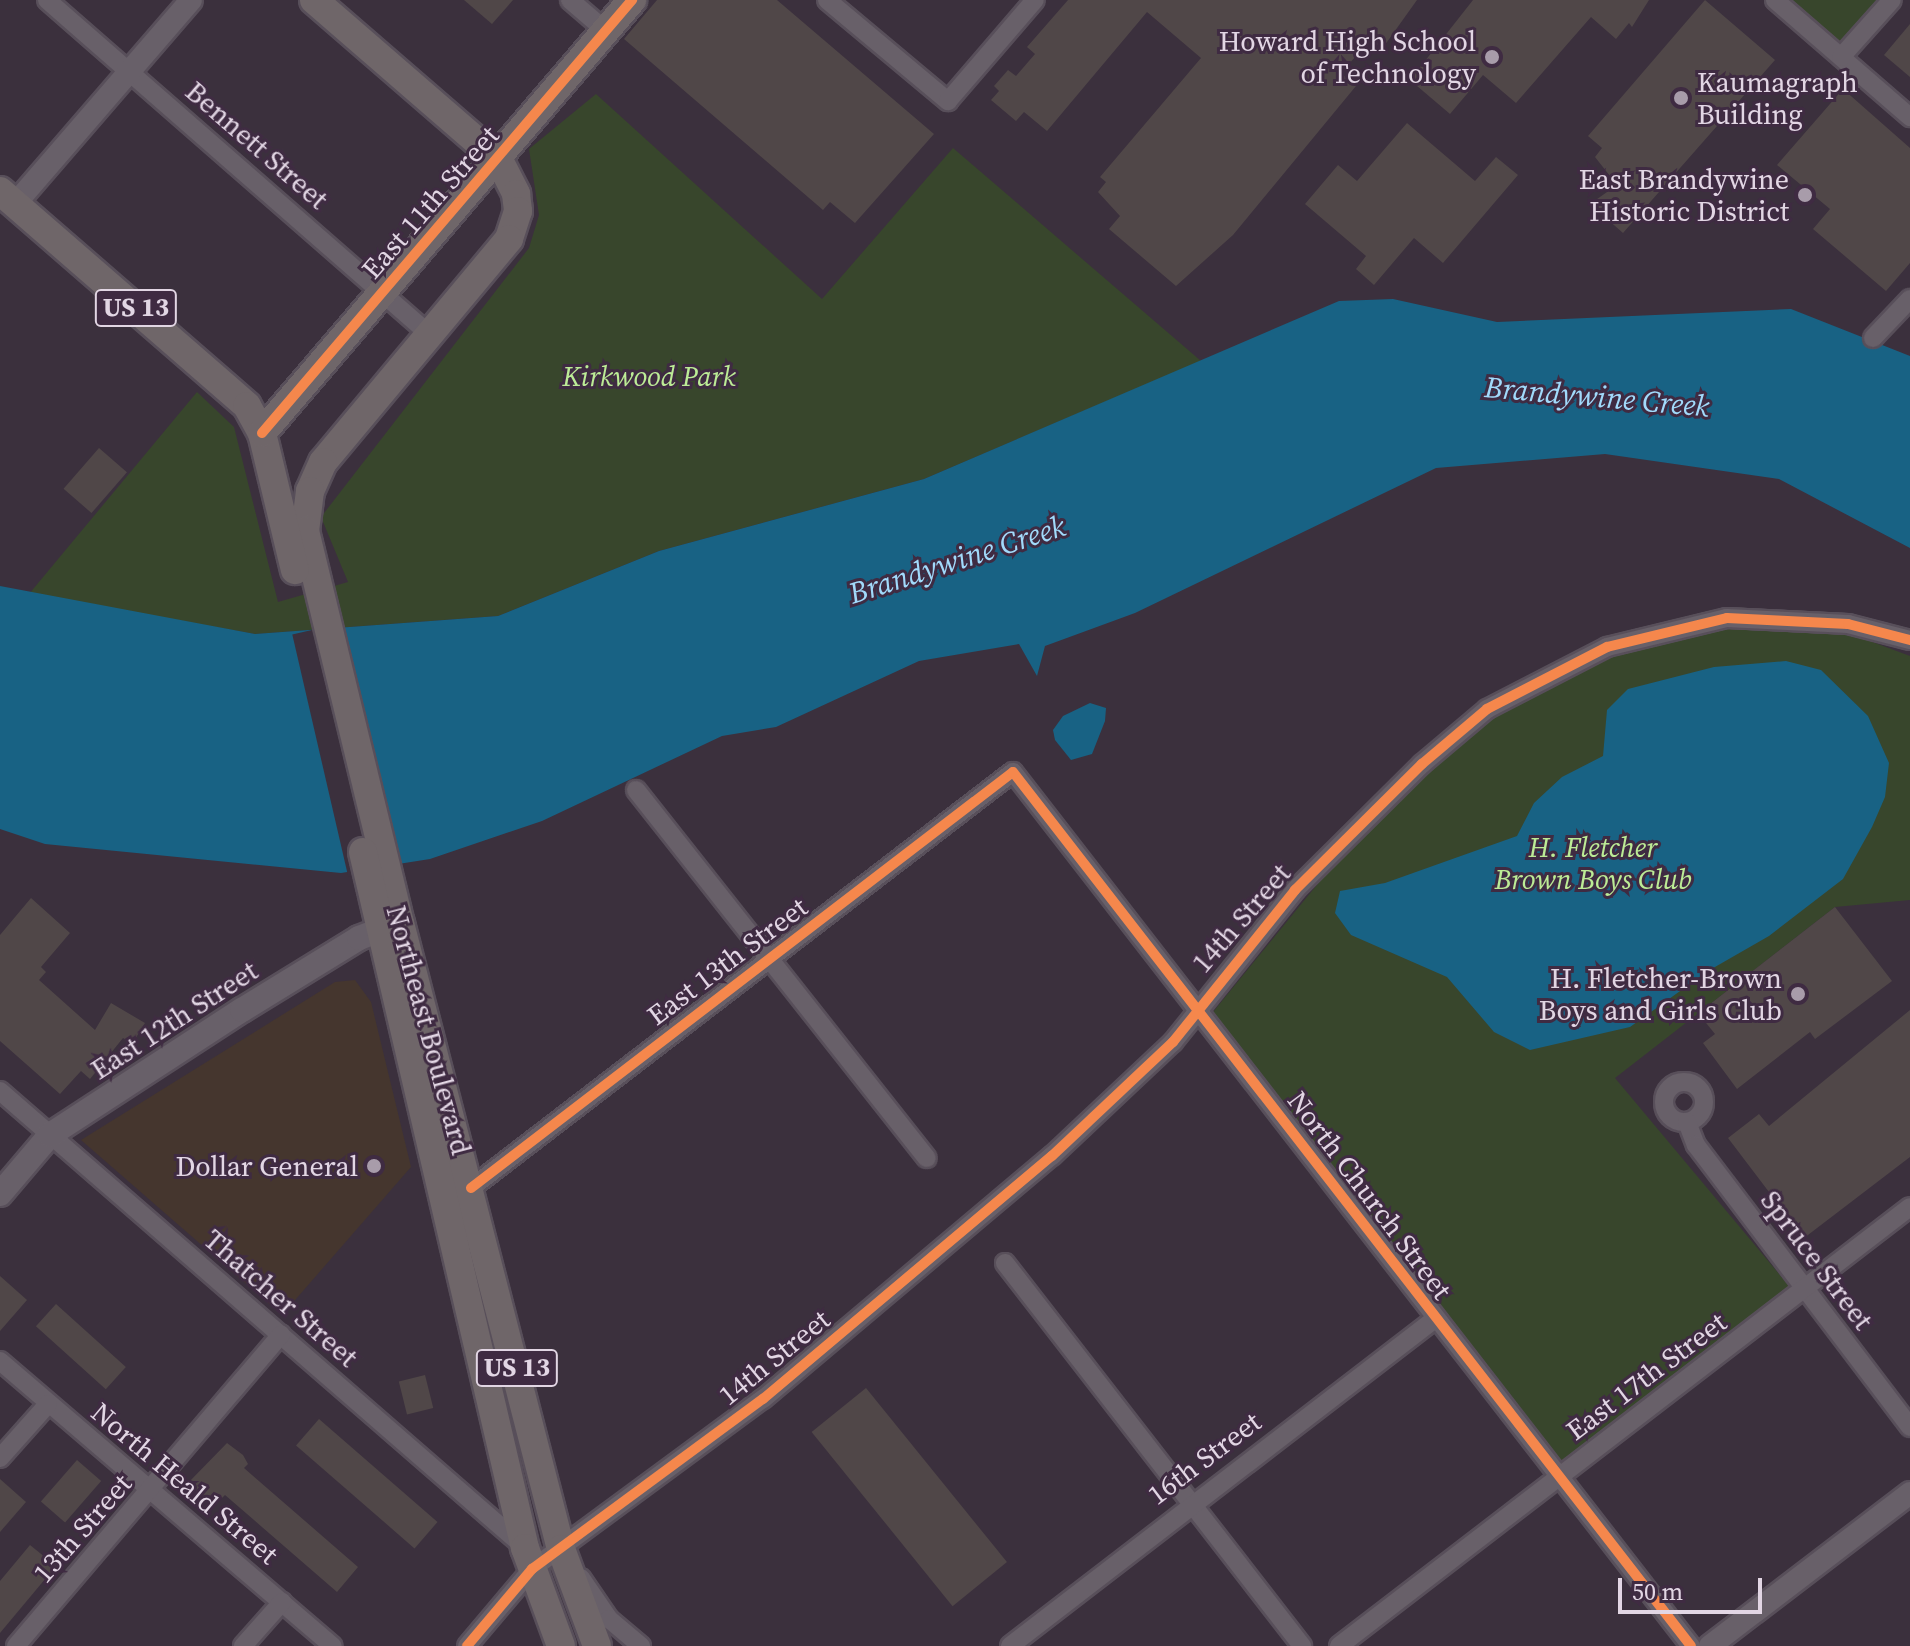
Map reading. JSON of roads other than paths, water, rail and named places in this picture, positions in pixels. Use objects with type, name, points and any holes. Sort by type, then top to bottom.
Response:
[{"type":"main road","name":"US 13","points":[[311,598],[305,512],[318,472],[338,440],[509,239],[518,211],[516,194],[499,160],[314,0]]},
{"type":"main road","name":"East 11th Street","points":[[262,433],[499,160],[632,0]]},
{"type":"main road","name":"US 13","points":[[8,197],[233,392],[262,433],[311,598]]},
{"type":"main road","name":"Northeast Boulevard","points":[[311,598],[378,872],[529,1559],[561,1646]]},
{"type":"main road","name":"Northeast Boulevard","points":[[389,926],[471,1188],[572,1542],[597,1646]]},
{"type":"main road","name":"East 12th Street","points":[[0,1194],[50,1135],[242,1010],[389,926]]},
{"type":"street","name":"Bennett Street","points":[[47,0],[429,334]]},
{"type":"street","points":[[8,197],[130,72],[191,0]]},
{"type":"street","points":[[570,0],[605,30]]},
{"type":"street","points":[[827,0],[948,101],[1035,0]]},
{"type":"street","points":[[1775,0],[1910,117]]},
{"type":"street","points":[[1841,57],[1892,0]]},
{"type":"street","points":[[1873,338],[1905,306]]},
{"type":"street","name":"14th Street","points":[[467,1646],[529,1559],[572,1542],[763,1399],[1052,1156],[1173,1042],[1196,1008],[1295,890],[1422,764],[1487,709],[1607,647],[1727,618],[1848,624],[1910,640]]},
{"type":"street","name":"North Church Street","points":[[1013,772],[1691,1646]]},
{"type":"street","name":"East 13th Street","points":[[471,1188],[1013,772]]},
{"type":"street","points":[[636,790],[927,1158]]},
{"type":"street","name":"Thatcher Street","points":[[0,1091],[281,1335],[529,1559]]},
{"type":"street","name":"Spruce Street","points":[[1687,1122],[1696,1145],[1803,1291],[1910,1427]]},
{"type":"street","name":"East 17th Street","points":[[1339,1646],[1910,1207]]},
{"type":"street","points":[[1005,1263],[1193,1501],[1302,1646]]},
{"type":"street","name":"16th Street","points":[[1010,1646],[1193,1501],[1435,1319]]},
{"type":"street","name":"13th Street","points":[[16,1646],[153,1489],[281,1335]]},
{"type":"street","name":"North Heald Street","points":[[0,1361],[333,1646]]},
{"type":"street","points":[[0,1458],[48,1404]]},
{"type":"street","points":[[1710,1646],[1910,1493]]},
{"type":"street","points":[[572,1542],[609,1619],[641,1646]]},
{"type":"street","points":[[243,1646],[282,1602]]},
{"type":"water","name":"Brandywine Creek","points":[[1393,299],[1497,322],[1791,309],[1910,356],[1910,548],[1779,479],[1605,454],[1436,468],[1135,613],[1045,646],[1037,676],[1019,644],[919,661],[776,727],[722,736],[542,821],[430,859],[341,873],[45,844],[0,829],[0,586],[255,634],[498,616],[659,551],[924,479],[1339,301]]},
{"type":"water","points":[[1786,661],[1821,670],[1868,716],[1889,763],[1885,797],[1843,879],[1769,936],[1708,971],[1630,1027],[1530,1050],[1494,1032],[1447,977],[1351,935],[1335,913],[1340,891],[1385,883],[1517,836],[1534,803],[1562,777],[1603,756],[1607,710],[1628,689],[1714,667]]},
{"type":"water","points":[[1090,703],[1106,708],[1105,721],[1092,754],[1071,760],[1055,740],[1053,730],[1063,716]]},
{"type":"place","name":"Howard High School of Technology","points":[[1492,57]]},
{"type":"place","name":"Kaumagraph Building","points":[[1681,98]]},
{"type":"place","name":"East Brandywine Historic District","points":[[1805,195]]},
{"type":"place","name":"H. Fletcher-Brown Boys and Girls Club","points":[[1798,994]]},
{"type":"place","name":"Dollar General","points":[[374,1166]]},
{"type":"park label","name":"Kirkwood Park","points":[[649,376]]},
{"type":"park label","name":"H. Fletcher Brown Boys Club","points":[[1593,863]]}]
